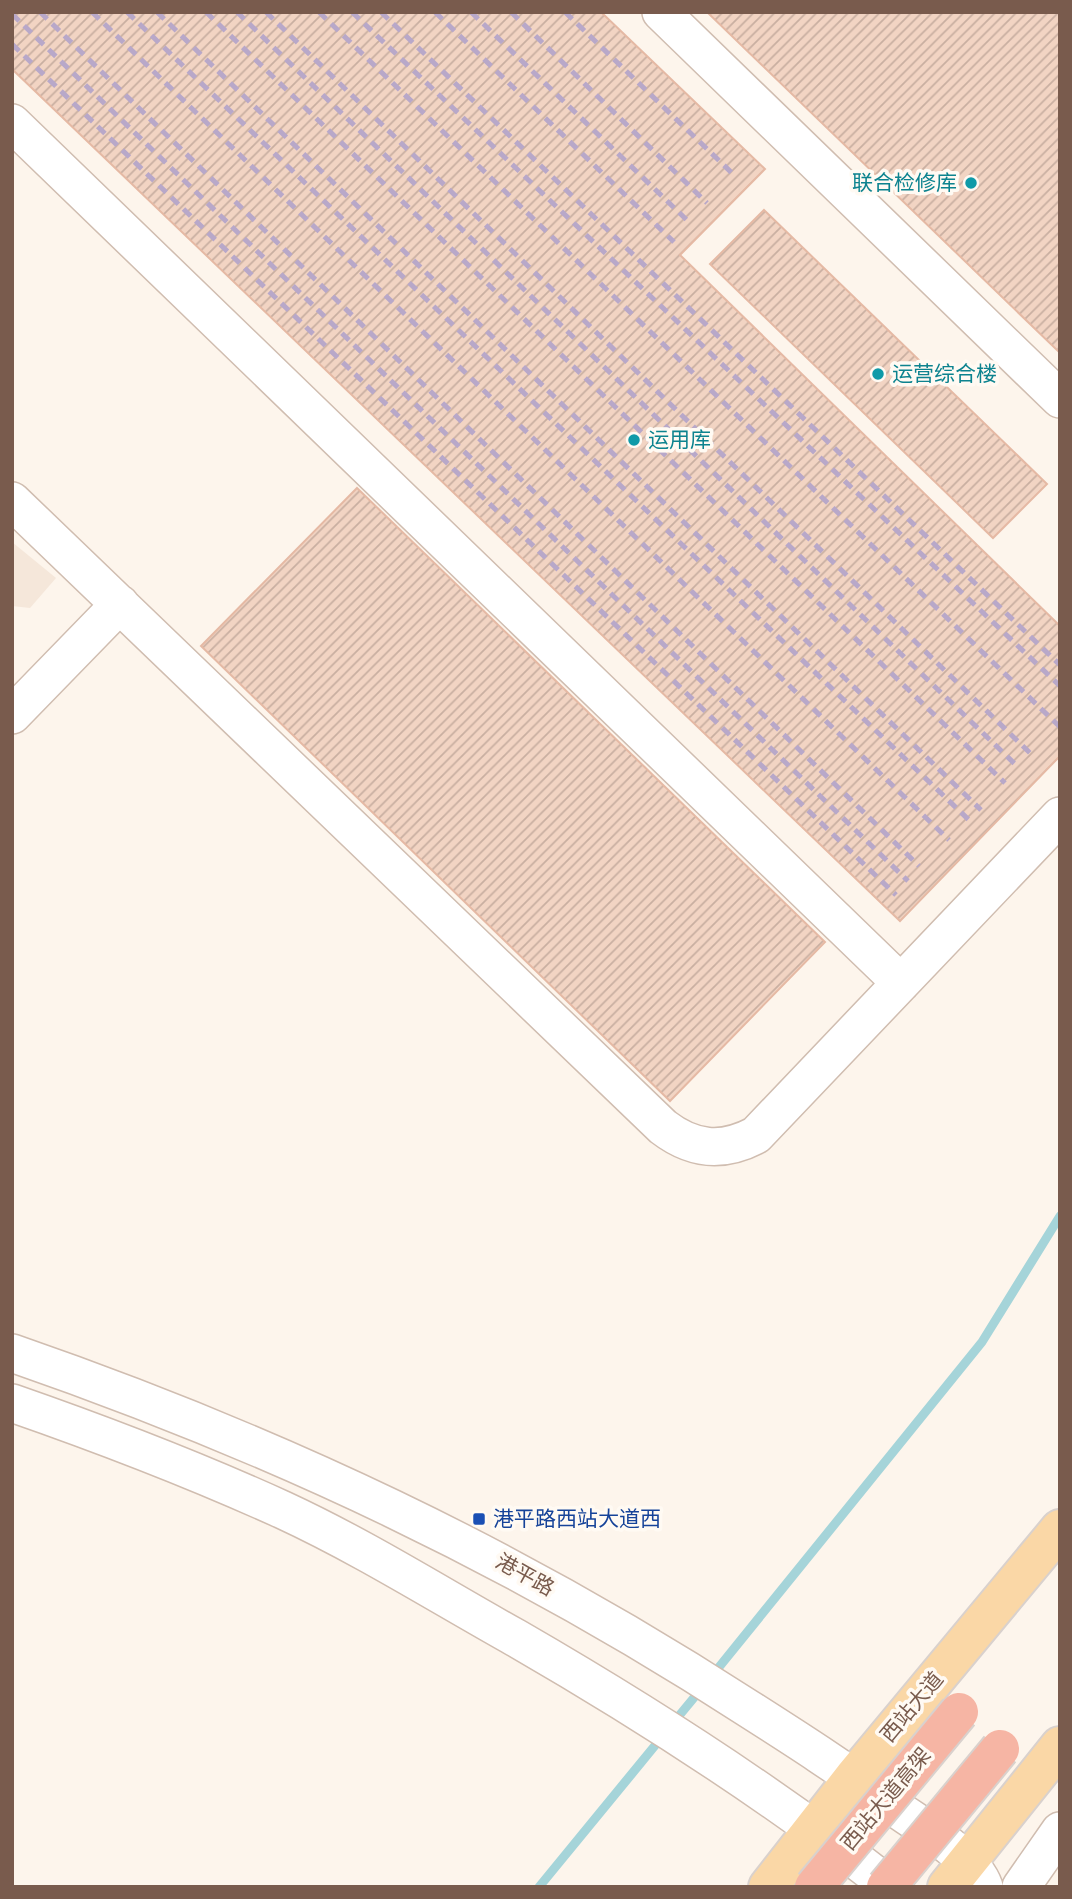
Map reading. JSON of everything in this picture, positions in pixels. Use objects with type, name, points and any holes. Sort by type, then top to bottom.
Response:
[{"type":"highway","name":"西站大道高架","points":[[814,1887],[959,1712]]},
{"type":"highway","points":[[888,1887],[1000,1749]]},
{"type":"main road","name":"西站大道","points":[[768,1887],[854,1777],[1060,1529]]},
{"type":"main road","points":[[966,1878],[1060,1746]]},
{"type":"street","points":[[661,12],[1060,399]]},
{"type":"street","points":[[12,122],[901,983]]},
{"type":"street","points":[[12,501],[663,1127],[692,1145],[724,1147],[755,1135],[1060,816]]},
{"type":"street","points":[[12,715],[120,604]]},
{"type":"street","name":"港平路","points":[[12,1353],[109,1387],[308,1468],[466,1543],[669,1657],[854,1777],[966,1878]]},
{"type":"street","points":[[12,1403],[178,1464],[286,1511],[411,1578],[629,1703],[815,1827],[888,1887]]},
{"type":"street","points":[[1021,1887],[1060,1831]]},
{"type":"shaded area","points":[[12,542],[56,578],[30,608],[12,606]]},
{"type":"building","name":"运用库","points":[[12,12],[601,12],[765,169],[680,255],[1060,626],[1060,756],[900,921],[12,69]]},
{"type":"building","name":"联合检修库","points":[[707,12],[1060,12],[1060,353]]},
{"type":"building","name":"运营综合楼","points":[[764,210],[1047,484],[993,538],[710,264]]},
{"type":"building","points":[[357,488],[825,942],[670,1101],[201,646]]},
{"type":"waterway","points":[[711,1677],[982,1342],[1060,1216]]},
{"type":"waterway","points":[[673,1723],[702,1688]]},
{"type":"waterway","points":[[539,1887],[662,1737]]},
{"type":"railway","points":[[40,12],[919,866]]},
{"type":"railway","points":[[92,12],[949,840]]},
{"type":"railway","points":[[127,12],[970,821]]},
{"type":"railway","points":[[157,12],[981,810]]},
{"type":"railway","points":[[206,12],[1005,783]]},
{"type":"railway","points":[[237,12],[1018,767]]},
{"type":"railway","points":[[266,12],[1031,754]]},
{"type":"railway","points":[[319,12],[1060,727]]},
{"type":"railway","points":[[352,12],[1060,686]]},
{"type":"railway","points":[[381,12],[1060,665]]},
{"type":"railway","points":[[435,12],[674,242]]},
{"type":"railway","points":[[471,12],[691,224]]},
{"type":"railway","points":[[511,12],[707,203]]},
{"type":"railway","points":[[565,12],[734,175]]},
{"type":"railway","points":[[12,14],[908,881]]},
{"type":"railway","points":[[12,44],[896,895]]},
{"type":"place","name":"联合检修库","points":[[971,183]]},
{"type":"place","name":"运营综合楼","points":[[878,374]]},
{"type":"place","name":"运用库","points":[[634,440]]},
{"type":"place","name":"港平路西站大道西","points":[[479,1519]]}]
